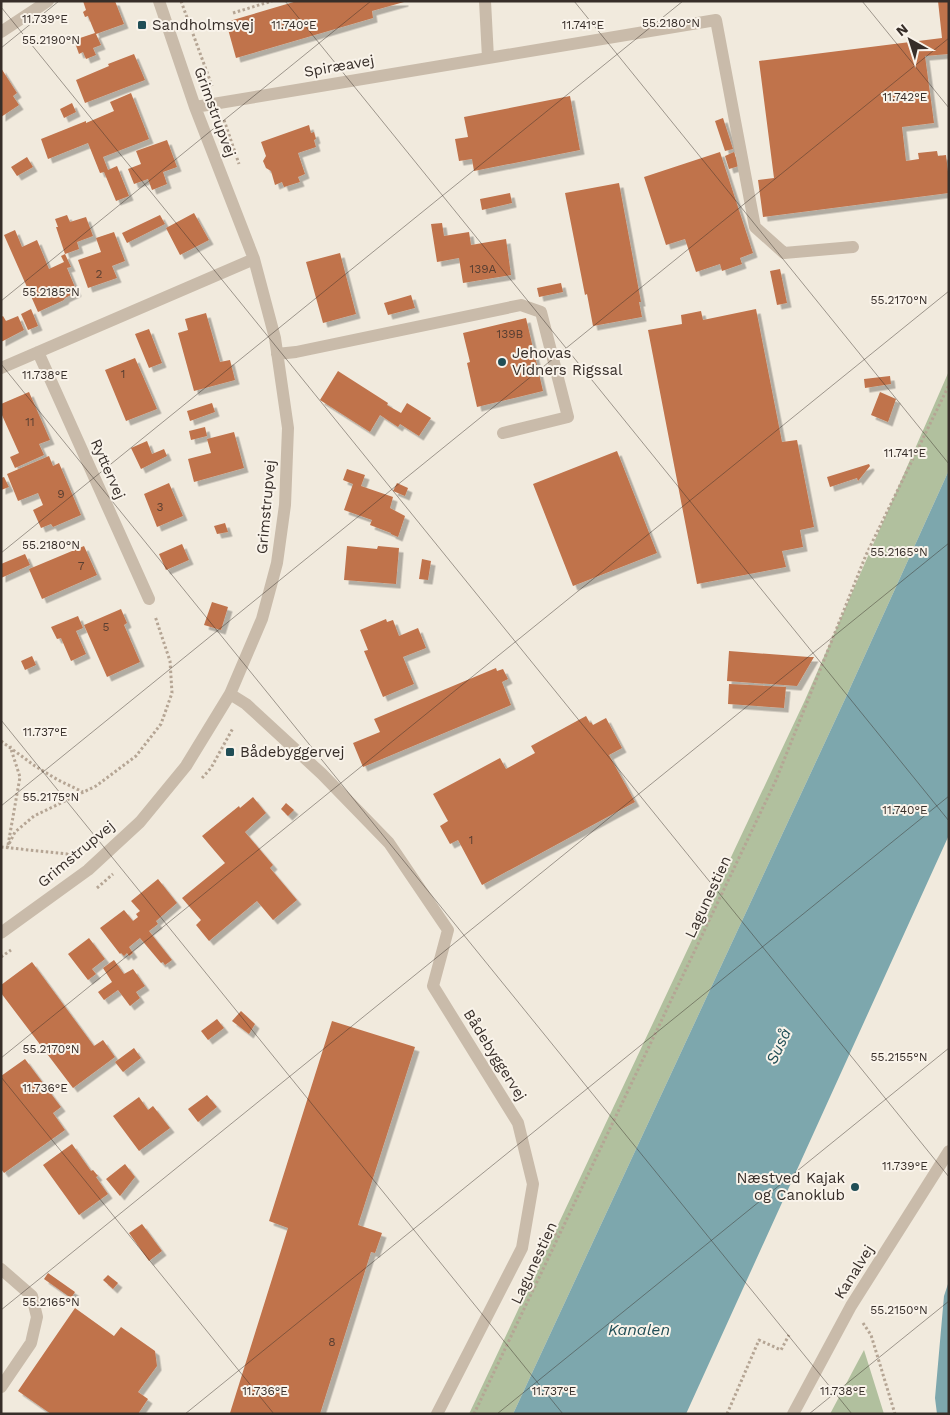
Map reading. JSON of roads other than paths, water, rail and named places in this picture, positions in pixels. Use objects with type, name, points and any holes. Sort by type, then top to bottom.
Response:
[{"type":"street","points":[[1,32],[48,1]]},
{"type":"street","name":"Grimstrupvej","points":[[1,933],[88,870],[140,822],[186,766],[230,694],[262,620],[277,564],[286,505],[288,428],[275,338],[254,259],[195,107],[159,1]]},
{"type":"street","points":[[485,1],[488,58]]},
{"type":"street","name":"Spiræavej","points":[[195,107],[716,20],[755,227],[784,253],[853,247]]},
{"type":"street","points":[[1,368],[254,259]]},
{"type":"street","points":[[277,354],[296,352],[521,305],[541,312],[568,417],[503,433]]},
{"type":"street","name":"Ryttervej","points":[[38,352],[149,599]]},
{"type":"street","name":"Bådebyggervej","points":[[230,694],[246,704],[322,774],[389,843],[448,930],[433,986],[518,1123],[533,1184],[522,1248],[437,1414]]},
{"type":"street","name":"Kanalvej","points":[[793,1414],[852,1306],[949,1151]]},
{"type":"street","points":[[1,1270],[32,1296],[37,1317],[31,1343],[1,1387]]},
{"type":"water","name":"Kanalen","points":[[949,470],[949,835],[686,1414],[513,1414],[846,697]]},
{"type":"water","points":[[949,1281],[949,1414],[937,1414],[935,1398],[944,1296]]},
{"type":"place","name":"Sandholmsvej","points":[[142,25]]},
{"type":"place","name":"Jehovas Vidners Rigssal","points":[[502,362]]},
{"type":"place","name":"Bådebyggervej","points":[[230,752]]},
{"type":"place","name":"Næstved Kajak og Canoklub","points":[[855,1187]]},
{"type":"water label","name":"Suså","points":[[778,1046]]}]
